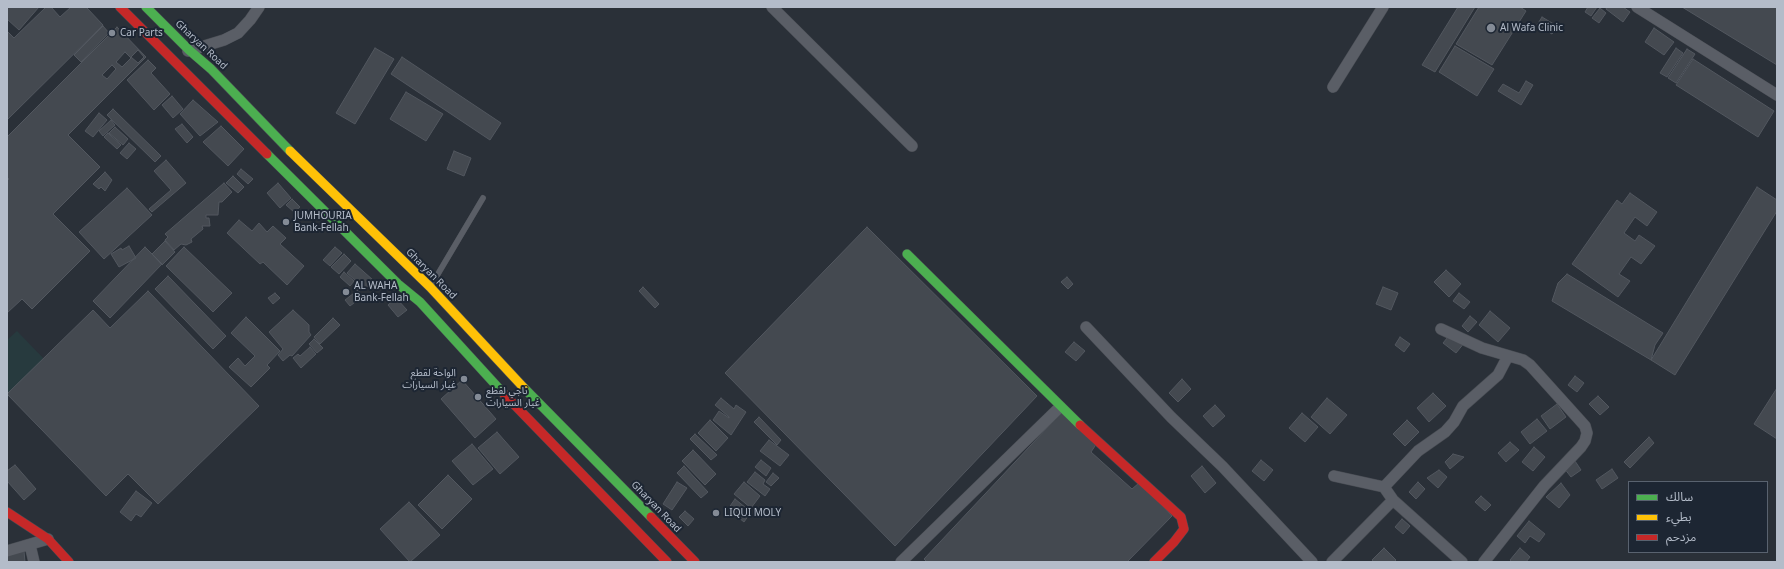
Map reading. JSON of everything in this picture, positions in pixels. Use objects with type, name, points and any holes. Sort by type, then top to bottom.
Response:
[{"type":"main road","name":"Gharyan Road","points":[[120,7],[398,284],[425,295],[502,392],[667,562]]},
{"type":"main road","name":"Gharyan Road","points":[[146,7],[189,50],[211,69],[425,295],[512,375],[695,562]]},
{"type":"main road","points":[[907,254],[1060,407],[1181,516],[1184,529],[1174,542],[1154,562]]},
{"type":"main road","points":[[7,512],[48,539],[69,562]]},
{"type":"street","points":[[170,58],[189,50],[224,40],[238,33],[259,7]]},
{"type":"street","points":[[772,7],[912,146]]},
{"type":"street","points":[[1333,87],[1383,7]]},
{"type":"street","points":[[1637,7],[1777,95]]},
{"type":"street","points":[[1086,327],[1171,417],[1223,467],[1312,562]]},
{"type":"street","points":[[1441,329],[1482,348],[1523,360],[1530,365],[1585,426],[1587,433],[1581,447],[1544,486],[1484,562]]},
{"type":"street","points":[[1384,487],[1418,451],[1445,432],[1454,422],[1463,406],[1498,375],[1508,356]]},
{"type":"street","points":[[900,562],[1060,407]]},
{"type":"street","points":[[1334,476],[1384,487],[1393,500],[1462,562]]},
{"type":"street","points":[[1332,562],[1393,500]]},
{"type":"street","points":[[7,551],[48,539]]},
{"type":"street","points":[[30,545],[34,562]]},
{"type":"lane","points":[[425,295],[483,198]]},
{"type":"green space","points":[[17,331],[46,361],[7,398],[7,340]]},
{"type":"building","points":[[7,7],[39,7],[19,30],[7,19]]},
{"type":"building","points":[[46,7],[51,7],[60,17],[71,7],[86,7],[103,25],[7,120],[7,31],[14,38]]},
{"type":"building","points":[[1458,7],[1475,7],[1435,72],[1422,65]]},
{"type":"building","name":"Al Wafa Clinic","points":[[1479,7],[1520,7],[1526,11],[1492,65],[1456,44]]},
{"type":"building","points":[[1588,7],[1597,7],[1591,16],[1585,12]]},
{"type":"building","points":[[1607,7],[1623,7],[1630,12],[1623,22],[1606,9]]},
{"type":"building","points":[[1682,7],[1777,7],[1777,65]]},
{"type":"building","points":[[1600,8],[1606,13],[1599,23],[1592,18]]},
{"type":"building","points":[[1542,17],[1557,26],[1552,34],[1537,25]]},
{"type":"building","points":[[103,26],[109,33],[81,62],[74,55]]},
{"type":"building","points":[[117,27],[146,57],[68,135],[100,167],[53,214],[90,251],[32,309],[22,299],[7,313],[7,181],[9,179],[7,177],[7,137]]},
{"type":"building","points":[[1654,28],[1674,42],[1664,55],[1645,42]]},
{"type":"building","points":[[1455,46],[1494,69],[1477,96],[1439,72]]},
{"type":"building","points":[[375,48],[394,59],[355,124],[336,113]]},
{"type":"building","points":[[1676,48],[1683,53],[1667,77],[1660,73]]},
{"type":"building","points":[[1687,49],[1695,54],[1676,83],[1668,78]]},
{"type":"building","points":[[138,50],[144,57],[138,63],[131,57]]},
{"type":"building","points":[[125,52],[131,58],[122,67],[116,62]]},
{"type":"building","points":[[402,57],[501,123],[490,140],[391,74]]},
{"type":"building","points":[[1693,59],[1774,111],[1758,137],[1676,85]]},
{"type":"building","points":[[148,60],[156,68],[151,73],[170,94],[154,110],[127,80]]},
{"type":"building","points":[[112,65],[116,69],[107,79],[102,75]]},
{"type":"building","points":[[1526,81],[1533,85],[1521,105],[1498,91],[1503,84],[1519,93]]},
{"type":"building","points":[[406,92],[443,114],[426,141],[390,119]]},
{"type":"building","points":[[172,96],[183,109],[173,118],[162,105]]},
{"type":"building","points":[[193,100],[218,122],[200,136],[180,114]]},
{"type":"building","points":[[113,109],[161,156],[155,162],[107,115]]},
{"type":"building","points":[[99,113],[107,120],[93,137],[85,131]]},
{"type":"building","points":[[111,120],[115,125],[103,136],[99,131]]},
{"type":"building","points":[[182,124],[193,137],[187,143],[175,129]]},
{"type":"building","points":[[221,126],[244,149],[228,166],[203,142]]},
{"type":"building","points":[[115,127],[128,139],[123,145],[109,133]]},
{"type":"building","points":[[108,133],[121,145],[117,149],[104,137]]},
{"type":"building","points":[[129,143],[136,149],[127,159],[120,153]]},
{"type":"building","points":[[454,151],[471,158],[464,176],[447,169]]},
{"type":"building","points":[[166,160],[186,183],[152,212],[149,209],[171,190],[154,171]]},
{"type":"building","points":[[241,169],[253,179],[248,184],[237,174]]},
{"type":"building","points":[[105,172],[112,180],[105,191],[101,187],[99,189],[93,184]]},
{"type":"building","points":[[233,176],[244,187],[238,193],[226,183]]},
{"type":"building","points":[[224,183],[232,192],[222,202],[219,202],[218,215],[206,215],[206,218],[209,218],[210,226],[202,226],[203,229],[191,239],[192,242],[186,245],[181,244],[174,250],[165,240],[168,237],[165,234]]},
{"type":"building","points":[[278,183],[291,198],[280,208],[267,193]]},
{"type":"building","points":[[1757,187],[1777,200],[1777,211],[1675,375],[1651,360]]},
{"type":"building","points":[[127,188],[152,215],[104,259],[79,232]]},
{"type":"building","points":[[1630,193],[1657,212],[1647,226],[1635,217],[1624,233],[1635,241],[1639,235],[1655,246],[1641,264],[1631,257],[1619,274],[1630,281],[1618,297],[1572,264],[1617,200],[1622,204]]},
{"type":"building","points":[[292,199],[300,207],[294,212],[286,205]]},
{"type":"building","points":[[239,220],[252,231],[259,223],[267,232],[273,226],[286,238],[280,244],[304,266],[287,285],[263,262],[260,264],[227,233]]},
{"type":"building","points":[[867,227],[1037,396],[895,546],[725,373]]},
{"type":"building","points":[[165,241],[175,252],[162,265],[152,254]]},
{"type":"building","points":[[129,246],[136,258],[119,267],[111,254],[121,248],[122,250]]},
{"type":"building","points":[[145,247],[162,264],[110,318],[93,301]]},
{"type":"building","points":[[184,247],[232,293],[213,312],[166,266]]},
{"type":"building","points":[[335,247],[342,253],[330,266],[323,260]]},
{"type":"building","points":[[344,254],[351,261],[339,274],[331,267]]},
{"type":"building","points":[[355,264],[373,280],[365,289],[347,273]]},
{"type":"building","points":[[1446,270],[1461,284],[1449,297],[1434,282]]},
{"type":"building","points":[[344,272],[354,281],[350,286],[340,277]]},
{"type":"building","points":[[1567,274],[1663,333],[1655,345],[1651,360],[1552,301],[1558,283]]},
{"type":"building","points":[[168,276],[226,336],[213,349],[155,289]]},
{"type":"building","points":[[1067,277],[1073,284],[1068,289],[1061,282]]},
{"type":"building","points":[[643,287],[659,304],[655,308],[639,291]]},
{"type":"building","points":[[1383,287],[1398,293],[1391,310],[1376,304]]},
{"type":"building","points":[[358,290],[363,296],[350,306],[345,300]]},
{"type":"building","points":[[148,291],[259,406],[158,504],[128,474],[106,496],[7,394],[93,310],[110,328]]},
{"type":"building","points":[[275,293],[280,298],[273,304],[268,298]]},
{"type":"building","points":[[1459,293],[1470,302],[1464,309],[1453,301]]},
{"type":"building","points":[[396,298],[407,310],[398,317],[388,305]]},
{"type":"building","points":[[293,310],[309,325],[309,332],[311,335],[292,356],[290,355],[283,361],[278,355],[283,349],[269,332]]},
{"type":"building","points":[[1490,311],[1510,328],[1498,342],[1479,325]]},
{"type":"building","points":[[1470,316],[1477,322],[1468,332],[1462,326]]},
{"type":"building","points":[[246,317],[280,351],[267,365],[270,368],[251,387],[229,367],[238,358],[245,366],[255,356],[231,333]]},
{"type":"building","points":[[333,318],[340,325],[320,344],[314,337]]},
{"type":"building","points":[[1452,332],[1465,342],[1456,353],[1443,343]]},
{"type":"building","points":[[1400,337],[1410,344],[1404,352],[1395,345]]},
{"type":"building","points":[[314,339],[323,348],[317,353],[309,344]]},
{"type":"building","points":[[1074,342],[1085,351],[1076,361],[1065,352]]},
{"type":"building","points":[[310,347],[316,354],[301,368],[293,358],[298,354],[300,356]]},
{"type":"building","points":[[1575,376],[1584,383],[1577,392],[1568,385]]},
{"type":"building","points":[[1182,379],[1191,389],[1178,402],[1169,393]]},
{"type":"building","points":[[462,380],[496,419],[475,438],[441,399]]},
{"type":"building","points":[[1777,388],[1777,439],[1754,424]]},
{"type":"building","points":[[1433,393],[1446,406],[1429,422],[1417,408]]},
{"type":"building","points":[[1598,396],[1609,407],[1600,415],[1589,404]]},
{"type":"building","points":[[721,398],[734,409],[736,405],[746,412],[731,435],[713,420],[719,411],[729,418],[715,405]]},
{"type":"building","points":[[1327,398],[1347,415],[1330,434],[1311,417]]},
{"type":"building","points":[[1557,404],[1566,417],[1550,429],[1541,416]]},
{"type":"building","points":[[1215,405],[1225,416],[1213,427],[1203,416]]},
{"type":"building","points":[[1061,413],[1097,443],[1091,452],[1132,489],[1139,483],[1172,516],[1127,562],[927,562],[924,559]]},
{"type":"building","points":[[1302,413],[1318,427],[1305,442],[1289,428]]},
{"type":"building","points":[[759,417],[781,440],[777,445],[754,422]]},
{"type":"building","points":[[1537,419],[1547,431],[1530,444],[1521,432]]},
{"type":"building","points":[[710,420],[728,438],[716,451],[698,433]]},
{"type":"building","points":[[1407,420],[1419,432],[1405,446],[1393,434]]},
{"type":"building","points":[[497,432],[519,457],[500,474],[478,448]]},
{"type":"building","points":[[695,434],[717,455],[711,460],[690,439]]},
{"type":"building","points":[[1649,437],[1654,443],[1630,468],[1624,462]]},
{"type":"building","points":[[769,440],[789,455],[780,466],[760,451]]},
{"type":"building","points":[[1510,442],[1519,450],[1506,462],[1498,453]]},
{"type":"building","points":[[472,444],[493,469],[473,485],[452,461]]},
{"type":"building","points":[[1534,447],[1545,457],[1533,471],[1522,462]]},
{"type":"building","points":[[693,450],[716,474],[705,485],[682,461]]},
{"type":"building","points":[[1453,454],[1464,457],[1450,469],[1445,462]]},
{"type":"building","points":[[761,460],[771,468],[766,476],[755,467]]},
{"type":"building","points":[[1261,460],[1273,470],[1264,481],[1252,471]]},
{"type":"building","points":[[1575,461],[1581,470],[1571,477],[1564,468]]},
{"type":"building","points":[[15,465],[36,489],[24,500],[7,481],[7,471]]},
{"type":"building","points":[[684,466],[708,492],[701,498],[677,473]]},
{"type":"building","points":[[1202,466],[1216,483],[1205,493],[1191,476]]},
{"type":"building","points":[[1612,469],[1618,478],[1602,489],[1596,480]]},
{"type":"building","points":[[1439,470],[1447,477],[1438,488],[1427,478]]},
{"type":"building","points":[[755,472],[765,480],[763,484],[770,489],[765,496],[747,482]]},
{"type":"building","points":[[773,473],[779,478],[771,486],[766,482]]},
{"type":"building","points":[[448,475],[472,499],[442,529],[418,505]]},
{"type":"building","points":[[677,482],[687,488],[672,510],[663,504]]},
{"type":"building","points":[[744,482],[760,496],[751,508],[734,494]]},
{"type":"building","points":[[1418,482],[1425,489],[1416,499],[1409,492]]},
{"type":"building","points":[[1561,483],[1570,495],[1559,508],[1546,497]]},
{"type":"building","points":[[136,491],[152,503],[141,517],[136,514],[131,521],[120,512]]},
{"type":"building","points":[[1481,496],[1491,505],[1485,511],[1475,502]]},
{"type":"building","points":[[735,499],[751,512],[744,522],[728,509]]},
{"type":"building","points":[[409,502],[440,535],[410,562],[380,529]]},
{"type":"building","points":[[685,511],[694,519],[688,526],[679,517]]},
{"type":"building","points":[[1402,519],[1410,526],[1403,534],[1395,527]]},
{"type":"building","points":[[1529,521],[1545,534],[1539,542],[1530,536],[1525,543],[1517,536]]},
{"type":"building","points":[[1384,548],[1396,560],[1394,562],[1374,562],[1372,560]]},
{"type":"building","points":[[1520,548],[1530,557],[1526,562],[1512,562],[1510,560]]},
{"type":"building","points":[[24,551],[25,562],[7,562],[7,553]]},
{"type":"traffic: fast","points":[[146,7],[189,50],[211,69],[290,151]]},
{"type":"traffic: fast","points":[[267,154],[398,284],[420,302],[504,394]]},
{"type":"traffic: fast","points":[[907,254],[1080,425]]},
{"type":"traffic: fast","points":[[524,388],[651,517]]},
{"type":"traffic: slow","points":[[290,151],[430,287],[524,388]]},
{"type":"traffic: jam","points":[[120,7],[267,154]]},
{"type":"traffic: jam","points":[[504,394],[667,562]]},
{"type":"traffic: jam","points":[[1080,425],[1181,517],[1184,529],[1174,542],[1154,562]]},
{"type":"traffic: jam","points":[[7,512],[48,539],[69,562]]},
{"type":"traffic: jam","points":[[651,517],[695,562]]},
{"type":"place","name":"Al Wafa Clinic","points":[[1491,28]]},
{"type":"place","name":"Car Parts","points":[[112,33]]},
{"type":"place","name":"JUMHOURIA Bank-Fellah","points":[[286,222]]},
{"type":"place","name":"AL WAHA Bank-Fellah","points":[[346,292]]},
{"type":"place","name":"الواحة لقطع غيار السيارات","points":[[464,379]]},
{"type":"place","name":"ناجي لقطع غيار السيارات","points":[[478,397]]},
{"type":"place","name":"LIQUI MOLY","points":[[716,513]]}]
